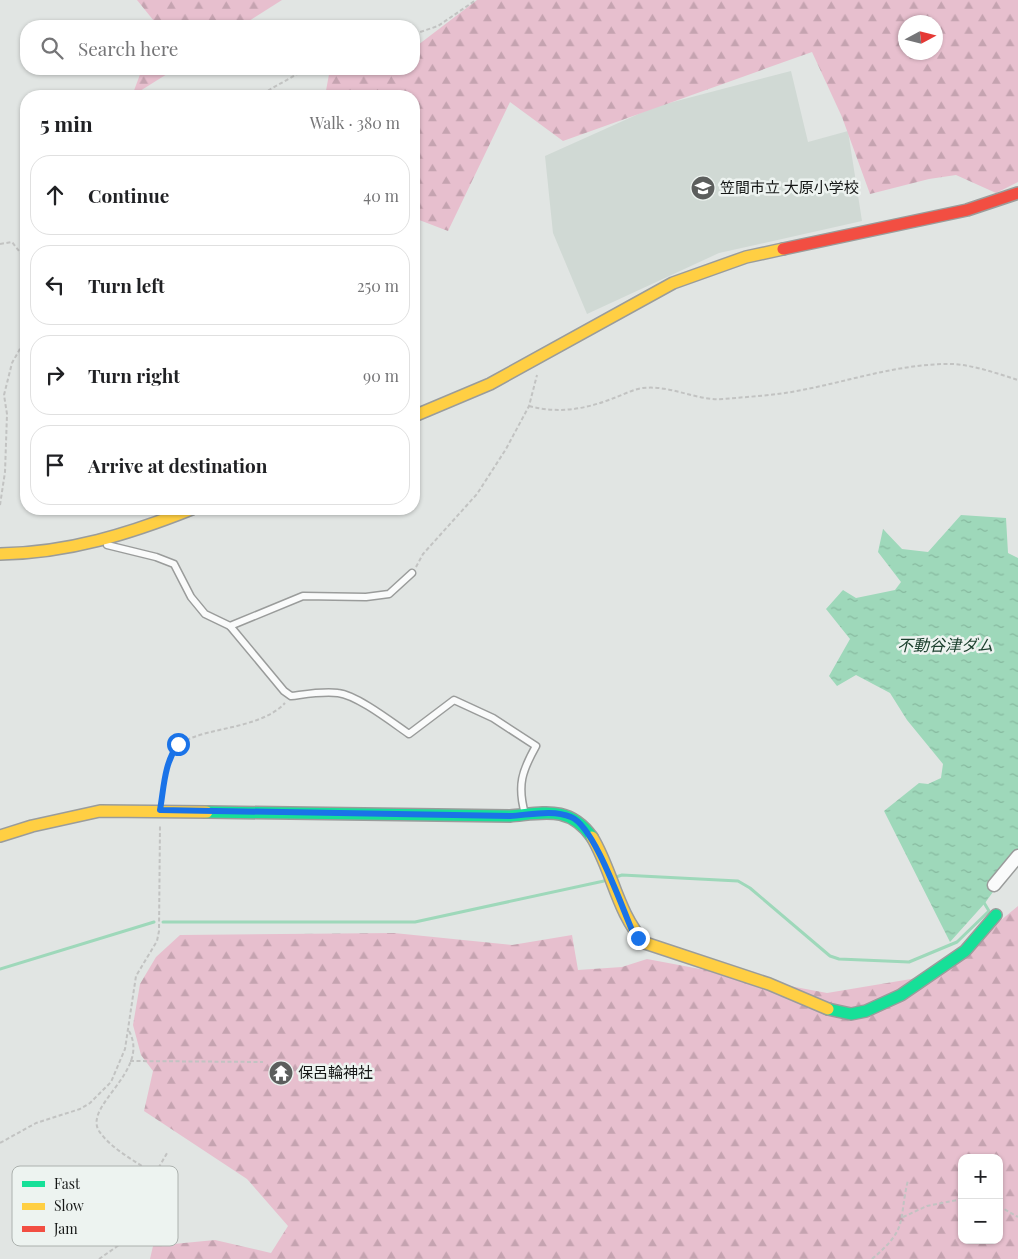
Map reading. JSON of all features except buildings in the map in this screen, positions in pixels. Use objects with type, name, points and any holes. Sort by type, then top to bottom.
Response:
[{"type":"street","points":[[420,413],[490,384],[673,283],[746,257],[966,210],[1018,193]]},
{"type":"street","points":[[0,554],[31,555],[99,543],[176,515]]},
{"type":"street","points":[[0,836],[32,826],[100,811],[556,814],[570,816],[580,822],[596,845],[632,930],[645,943],[760,981],[807,1002],[840,1013],[866,1011],[901,995],[965,951],[996,915]]},
{"type":"street","points":[[994,885],[1018,856]]},
{"type":"lane","points":[[99,543],[156,556],[174,564],[191,597],[205,614],[230,626],[284,691],[291,696],[324,692],[341,693],[370,708],[409,734],[454,700],[493,718],[536,746],[524,768],[521,782],[525,815]]},
{"type":"lane","points":[[230,626],[303,596],[366,597],[389,594],[412,573]]},
{"type":"path","points":[[420,32],[438,26],[476,0]]},
{"type":"path","points":[[269,90],[295,75]]},
{"type":"path","points":[[0,244],[12,242],[20,252]]},
{"type":"path","points":[[0,505],[5,472],[7,414],[4,395],[12,363],[20,349]]},
{"type":"path","points":[[412,573],[424,554],[476,494],[506,449],[529,406],[541,356]]},
{"type":"path","points":[[529,406],[556,411],[586,408],[641,388],[668,388],[686,392],[698,398],[721,399],[784,393],[900,367],[946,364],[971,366],[1018,380]]},
{"type":"path","points":[[0,1143],[36,1123],[80,1109],[100,1094],[111,1082],[119,1067],[125,1049],[136,976],[157,941],[159,931],[160,810],[164,776],[172,753],[178,744],[200,734],[261,721],[277,711],[291,696]]},
{"type":"path","points":[[128,1030],[134,1040],[130,1061],[118,1085],[96,1115],[96,1125],[105,1138],[143,1166]]},
{"type":"path","points":[[130,1061],[262,1062]]},
{"type":"path","points":[[159,1166],[168,1152]]},
{"type":"path","points":[[872,1259],[894,1240],[903,1217],[908,1180]]},
{"type":"path","points":[[903,1217],[945,1201],[958,1199]]},
{"type":"path","points":[[1003,1208],[1018,1217]]},
{"type":"path","points":[[99,1259],[118,1246]]},
{"type":"shaded area","name":"笠間市立 大原小学校","points":[[791,71],[808,142],[848,131],[862,221],[719,253],[587,314],[553,233],[545,156],[654,107]]},
{"type":"green space","points":[[137,0],[282,0],[250,20],[153,20]]},
{"type":"green space","points":[[477,0],[1018,0],[1018,182],[996,193],[956,175],[929,179],[870,194],[842,117],[812,52],[563,141],[510,102],[448,231],[420,220],[420,90],[326,90],[329,75],[420,75],[420,43]]},
{"type":"green space","points":[[140,75],[165,75],[142,90],[134,90]]},
{"type":"green space","points":[[1018,906],[1018,1259],[150,1259],[153,1246],[178,1246],[178,1244],[215,1240],[271,1253],[288,1226],[247,1179],[144,1111],[153,1071],[141,1055],[133,1025],[140,984],[156,957],[180,935],[394,933],[512,945],[572,935],[578,970],[622,967],[647,959],[827,993],[935,975]]},
{"type":"water","name":"不動谷津ダム","points":[[961,515],[1006,518],[1008,553],[1018,558],[1018,857],[985,903],[950,942],[884,811],[919,783],[928,784],[941,778],[943,764],[907,720],[890,693],[856,675],[837,686],[829,676],[850,639],[826,609],[843,590],[856,598],[895,590],[901,582],[878,552],[883,529],[902,549],[928,552]]},
{"type":"waterway","points":[[616,877],[622,875],[738,881],[750,888],[830,956],[839,959],[909,962],[957,942],[989,911],[983,901]]},
{"type":"waterway","points":[[163,922],[415,922],[604,881]]},
{"type":"waterway","points":[[0,969],[154,922]]},
{"type":"traffic: fast","points":[[207,812],[510,816],[555,813],[574,820],[592,837]]},
{"type":"traffic: fast","points":[[828,1009],[851,1014],[866,1011],[901,995],[965,951],[996,915]]},
{"type":"traffic: slow","points":[[420,413],[490,384],[673,283],[746,257],[783,249]]},
{"type":"traffic: slow","points":[[0,554],[25,553],[74,546],[121,534],[175,515]]},
{"type":"traffic: slow","points":[[0,836],[32,826],[100,811],[207,812]]},
{"type":"traffic: slow","points":[[592,837],[605,864],[621,906],[645,943],[769,984],[828,1009]]},
{"type":"traffic: jam","points":[[783,249],[967,210],[1018,193]]},
{"type":"place","name":"笠間市立 大原小学校","points":[[703,188]]},
{"type":"place","name":"保呂輪神社","points":[[281,1073]]},
{"type":"route","points":[[178,744],[172,753],[164,776],[160,810],[510,816],[540,813],[570,816],[580,822],[596,845],[615,893],[632,930],[638,938]]}]
